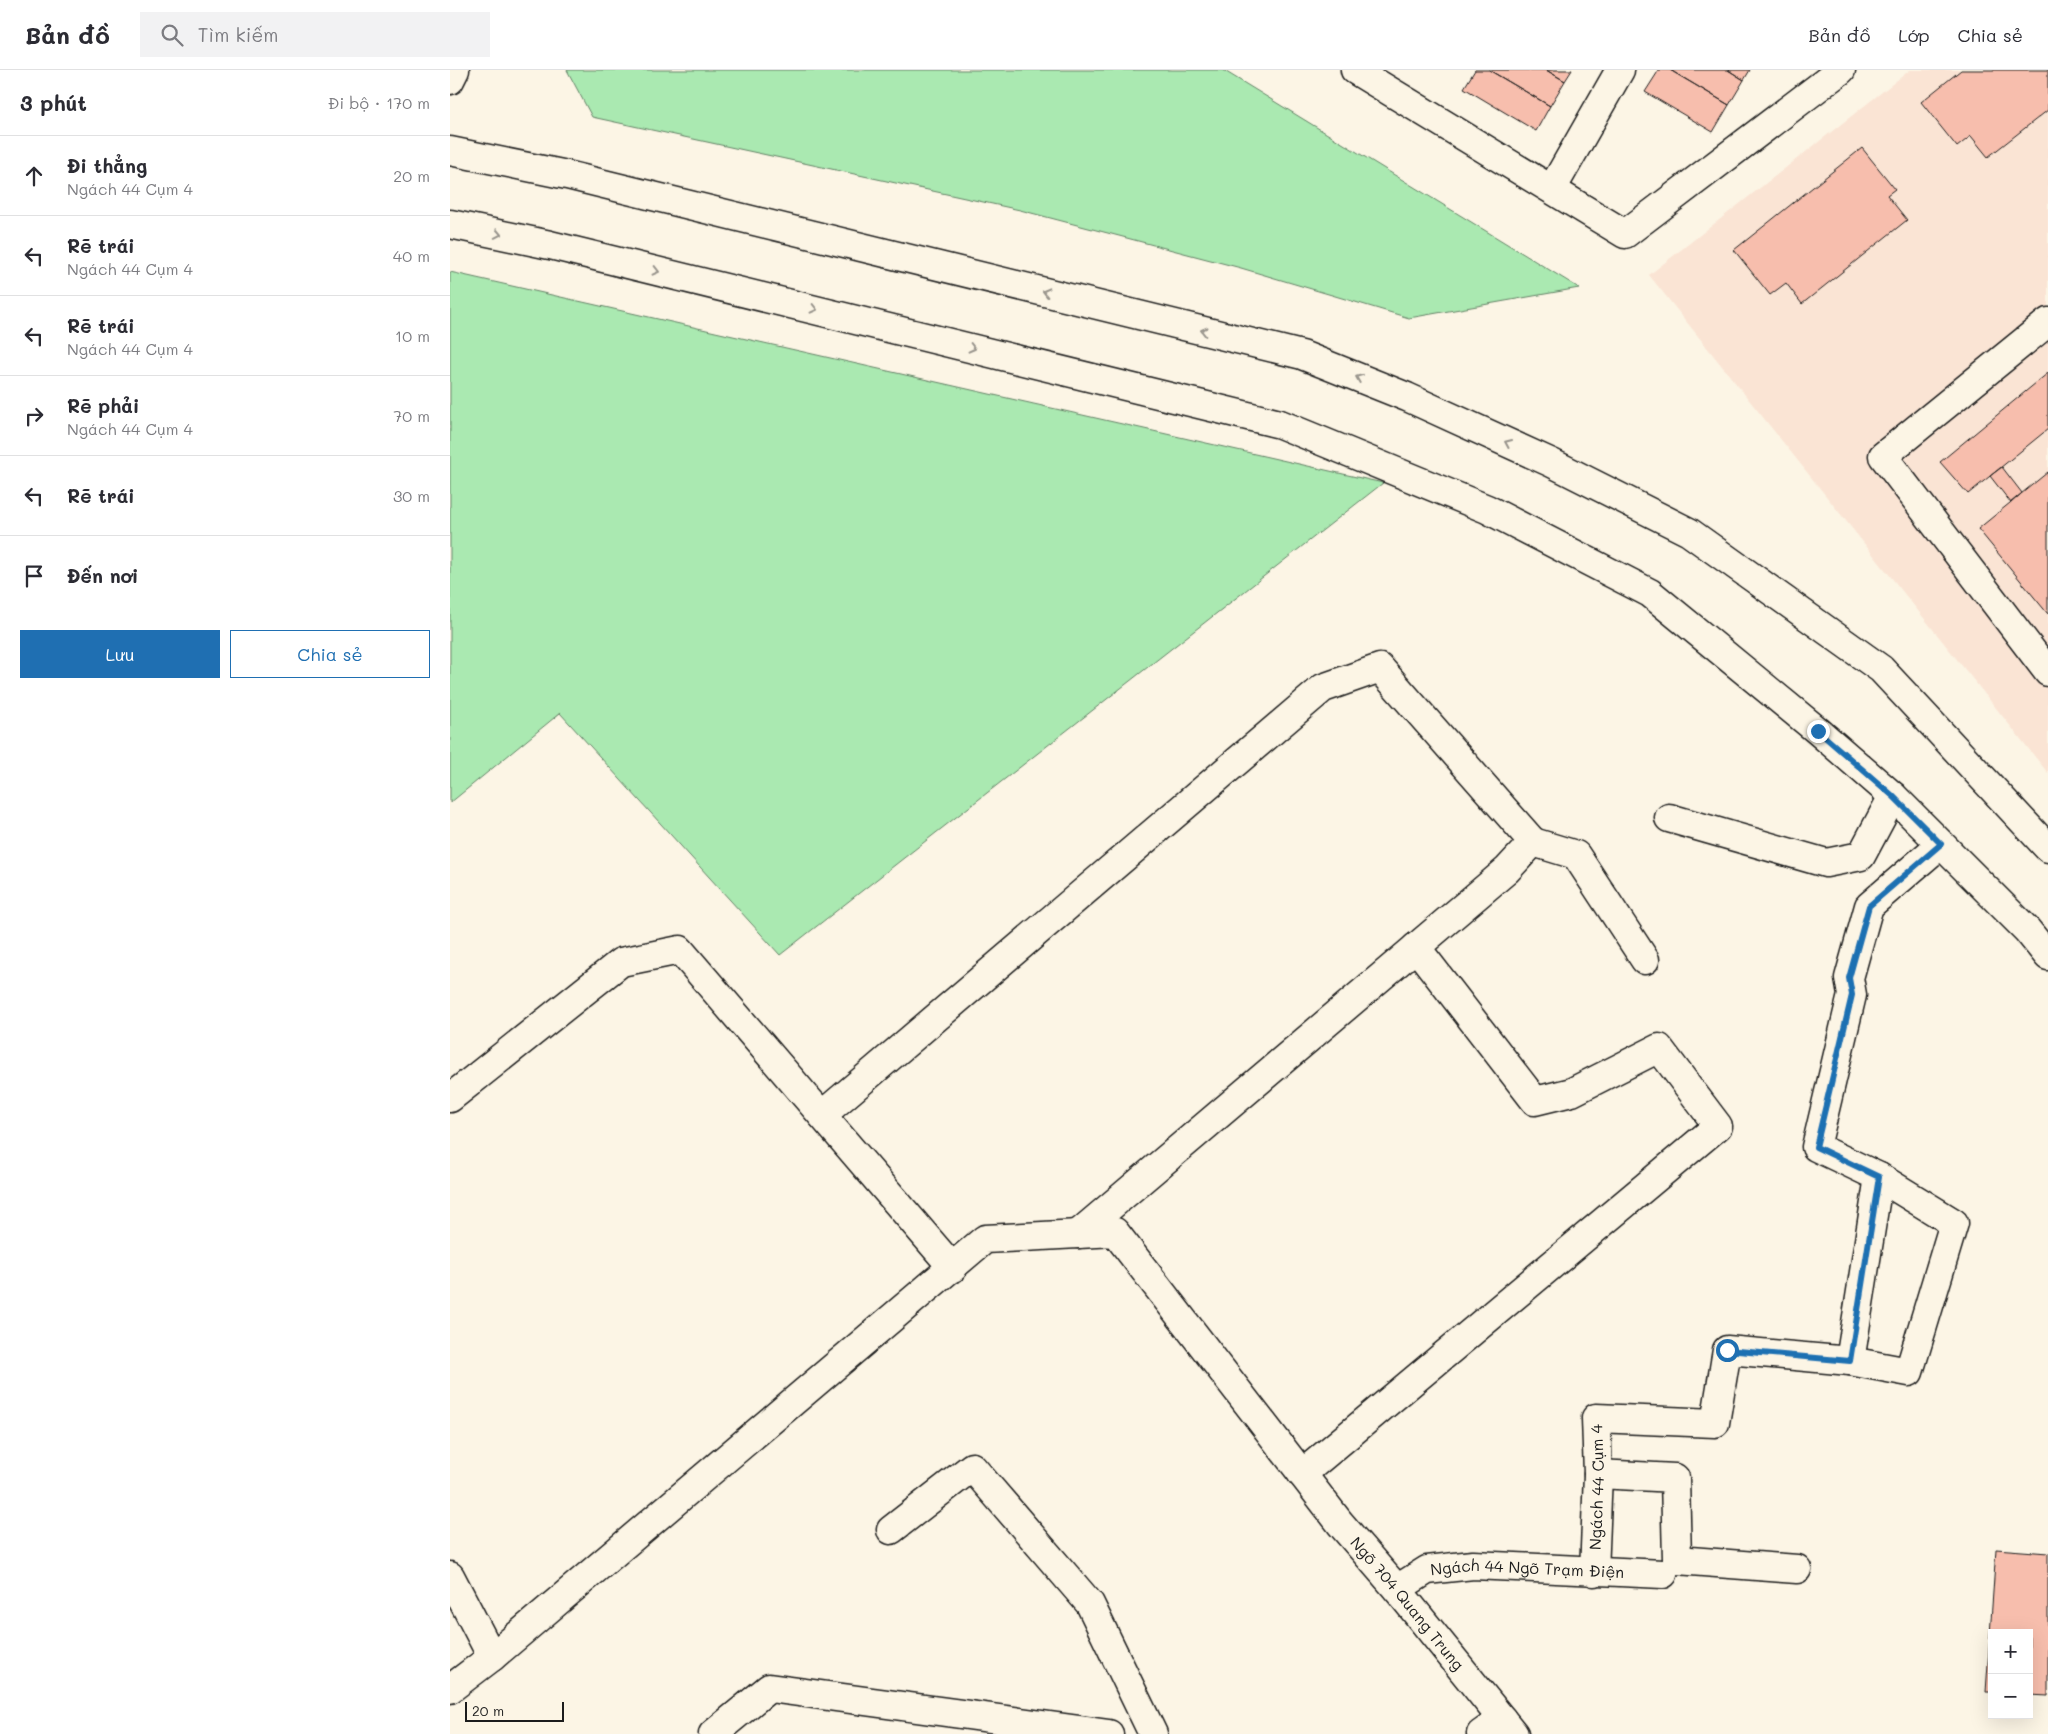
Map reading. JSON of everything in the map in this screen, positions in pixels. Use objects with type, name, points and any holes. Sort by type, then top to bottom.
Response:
[{"type":"street","points":[[450,80],[455,70]]},
{"type":"street","points":[[1355,70],[1625,234],[1841,70]]},
{"type":"street","points":[[1552,189],[1620,70]]},
{"type":"street","points":[[450,151],[566,175],[1302,355],[1406,397],[1552,463],[1689,532],[1881,669],[2048,848]]},
{"type":"street","points":[[450,224],[550,245],[1280,424],[1487,509],[1650,593],[1818,731],[1893,796],[2027,930],[2048,956]]},
{"type":"street","points":[[2048,322],[1883,456],[2048,672]]},
{"type":"street","points":[[822,1115],[1323,688],[1380,668],[1532,842],[1576,855],[1645,960]]},
{"type":"street","points":[[1669,818],[1826,863],[1861,856],[1893,796]]},
{"type":"street","points":[[450,1689],[492,1657],[985,1239],[1078,1234],[1507,870],[1532,842]]},
{"type":"street","points":[[1879,1177],[1850,1361],[1909,1372],[1954,1223],[1879,1177],[1816,1147],[1852,995],[1849,978],[1869,906],[1941,844]]},
{"type":"street","points":[[1302,1474],[1718,1126],[1659,1048],[1572,1092],[1535,1102],[1416,948]]},
{"type":"street","points":[[450,1098],[621,962],[680,950],[953,1268]]},
{"type":"street","name":"Ngõ 704 Quang Trung","points":[[1078,1234],[1115,1232],[1340,1523],[1397,1589],[1499,1729]]},
{"type":"street","name":"Ngách 44 Cụm 4","points":[[1594,1572],[1598,1474],[1596,1418],[1715,1423],[1727,1350],[1850,1361]]},
{"type":"street","points":[[891,1530],[972,1467],[1090,1604],[1153,1734]]},
{"type":"street","points":[[1598,1474],[1675,1478],[1677,1560],[1796,1570]]},
{"type":"street","name":"Ngách 44 Ngõ Trạm Điện","points":[[1397,1589],[1427,1570],[1473,1564],[1594,1572],[1663,1574]]},
{"type":"street","points":[[450,1576],[492,1657]]},
{"type":"street","points":[[712,1734],[769,1688],[1103,1734]]},
{"type":"shaded area","points":[[1910,70],[2048,70],[2048,773],[1649,275]]},
{"type":"green space","points":[[567,70],[1223,70],[1579,288],[1409,318],[1241,268],[1020,210],[592,117]]},
{"type":"green space","points":[[450,272],[1383,483],[780,955],[560,713],[450,803]]},
{"type":"building","points":[[1475,70],[1489,70],[1550,106],[1536,131],[1464,88]]},
{"type":"building","points":[[1489,70],[1546,70],[1565,81],[1550,106]]},
{"type":"building","points":[[1546,70],[1572,70],[1565,81]]},
{"type":"building","points":[[1659,70],[1670,70],[1729,105],[1713,132],[1645,92]]},
{"type":"building","points":[[1670,70],[1728,70],[1744,80],[1729,105]]},
{"type":"building","points":[[1728,70],[1750,70],[1744,80]]},
{"type":"building","points":[[1961,70],[2048,70],[2048,110],[1988,157],[1971,136],[1957,147],[1921,102]]},
{"type":"building","points":[[1862,148],[1895,189],[1887,195],[1907,220],[1802,304],[1786,283],[1770,295],[1734,250]]},
{"type":"building","points":[[2048,373],[2048,429],[1968,494],[1940,462]]},
{"type":"building","points":[[2002,467],[2022,493],[2011,503],[1990,476]]},
{"type":"building","points":[[2048,472],[2048,614],[1978,529]]},
{"type":"building","points":[[1996,1549],[2048,1553],[2048,1696],[2033,1695],[2033,1629],[1990,1629]]},
{"type":"building","points":[[1988,1663],[1988,1692],[1986,1692]]},
{"type":"route","points":[[1727,1350],[1850,1361],[1879,1177],[1816,1147],[1852,995],[1849,978],[1869,906],[1941,844],[1893,796],[1818,731]]}]
